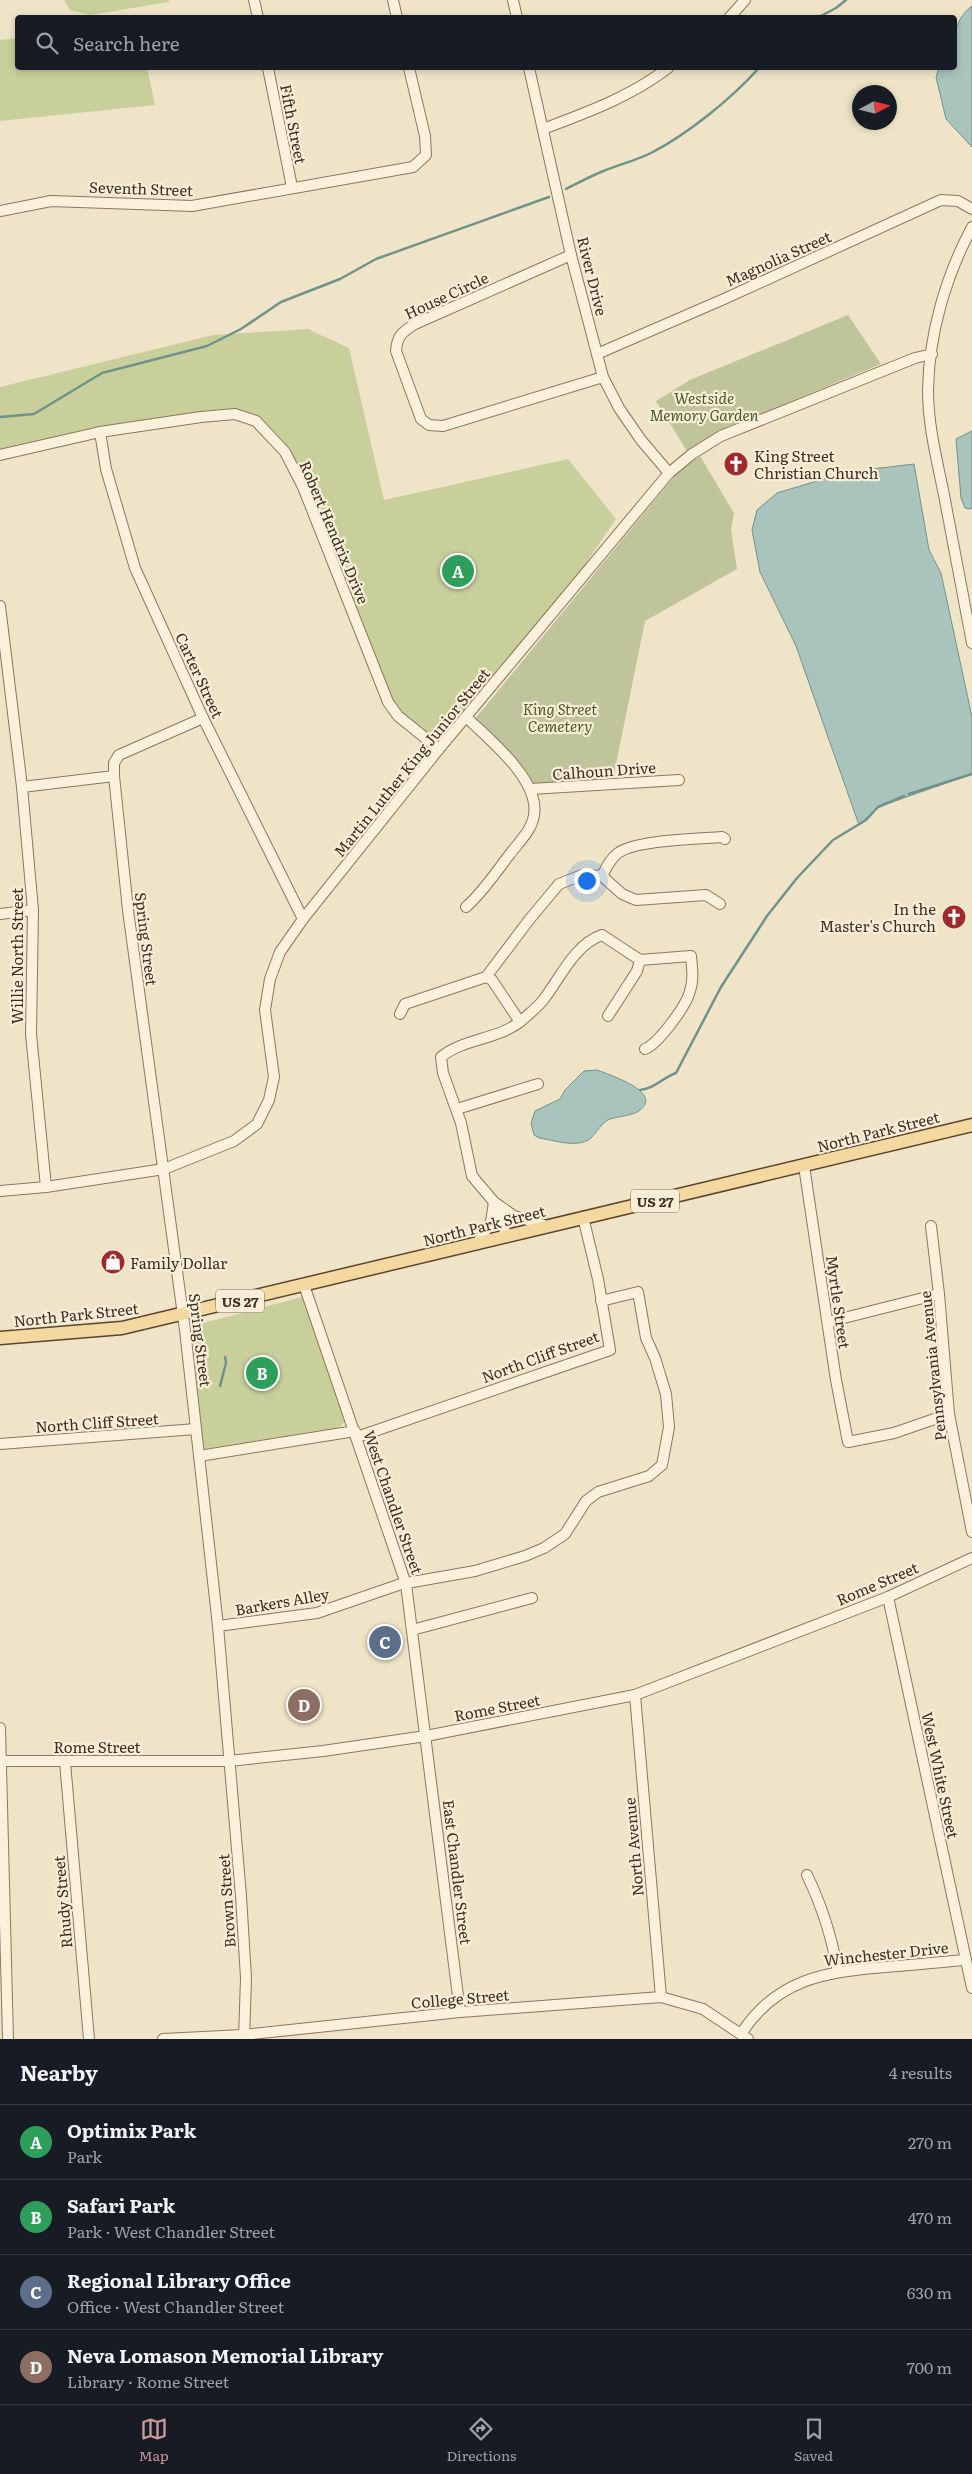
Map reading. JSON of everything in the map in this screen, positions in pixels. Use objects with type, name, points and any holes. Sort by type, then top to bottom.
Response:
[{"type":"main road","name":"North Park Street","points":[[0,1338],[122,1328],[972,1125]]},
{"type":"street","points":[[254,0],[257,15]]},
{"type":"street","points":[[393,0],[396,15]]},
{"type":"street","points":[[513,0],[516,15]]},
{"type":"street","points":[[732,15],[745,0]]},
{"type":"street","name":"Fifth Street","points":[[268,70],[292,187]]},
{"type":"street","name":"Seventh Street","points":[[0,211],[50,201],[192,206],[413,167],[426,156],[426,136],[410,70]]},
{"type":"street","name":"River Drive","points":[[529,70],[571,255],[603,377],[619,408],[641,440],[669,473]]},
{"type":"street","points":[[544,129],[606,106],[645,86],[665,70]]},
{"type":"street","name":"Magnolia Street","points":[[597,354],[724,299],[941,200],[958,201],[972,209]]},
{"type":"street","points":[[972,227],[951,272],[943,296],[932,354],[928,389],[930,419],[972,643]]},
{"type":"street","name":"House Circle","points":[[571,255],[415,324],[401,332],[397,340],[396,351],[421,419],[429,425],[443,426],[603,377]]},
{"type":"street","name":"Martin Luther King Junior Street","points":[[0,1191],[46,1187],[164,1169],[234,1141],[257,1124],[269,1100],[274,1077],[265,1010],[270,979],[280,952],[303,918],[439,749],[669,473],[692,454],[720,436],[899,364],[932,354]]},
{"type":"street","name":"Robert Hendrix Drive","points":[[0,455],[100,432],[235,414],[256,421],[285,452],[303,487],[388,702],[398,716],[439,749]]},
{"type":"street","name":"Carter Street","points":[[100,432],[106,469],[135,568],[203,718],[303,918]]},
{"type":"street","name":"Willie North Street","points":[[0,606],[22,787],[33,910],[31,1034],[46,1187]]},
{"type":"street","points":[[466,717],[505,755],[531,789],[534,798],[534,814],[527,833],[480,895],[466,907]]},
{"type":"street","points":[[22,787],[114,776],[114,764],[119,755],[203,718]]},
{"type":"street","name":"Spring Street","points":[[114,776],[128,910],[183,1314],[218,1626],[229,1761]]},
{"type":"street","name":"Calhoun Drive","points":[[531,789],[679,780]]},
{"type":"street","points":[[602,876],[608,864],[618,853],[638,845],[722,836],[725,838]]},
{"type":"street","points":[[400,1014],[405,1004],[486,977],[529,920],[560,884],[582,875],[602,876],[622,894],[636,900],[706,895],[720,904]]},
{"type":"street","points":[[0,914],[33,910]]},
{"type":"street","points":[[548,1226],[514,1216],[494,1202],[472,1176],[457,1109],[443,1073],[441,1057],[450,1050],[509,1030],[520,1022],[542,1002],[577,954],[594,938],[602,935],[640,960],[690,956],[693,976],[690,994],[667,1029],[652,1046],[646,1049]]},
{"type":"street","points":[[608,1016],[637,971],[640,960]]},
{"type":"street","points":[[486,977],[492,980],[520,1022]]},
{"type":"street","points":[[457,1109],[538,1084]]},
{"type":"street","name":"Myrtle Street","points":[[804,1166],[836,1380],[848,1442],[894,1433],[949,1414]]},
{"type":"street","points":[[494,1202],[507,1237]]},
{"type":"street","points":[[477,1244],[491,1222],[494,1202]]},
{"type":"street","name":"North Cliff Street","points":[[199,1456],[356,1434],[610,1350],[602,1301],[582,1217]]},
{"type":"street","name":"Pennsylvania Avenue","points":[[930,1226],[939,1294],[949,1414],[972,1532]]},
{"type":"street","name":"West Chandler Street","points":[[304,1285],[406,1584],[426,1736]]},
{"type":"street","name":"Barkers Alley","points":[[218,1626],[316,1613],[406,1584],[475,1571],[544,1548],[565,1534],[586,1501],[598,1492],[649,1476],[662,1465],[669,1427],[666,1394],[655,1358],[646,1338],[638,1292],[602,1301]]},
{"type":"street","points":[[828,1322],[939,1294]]},
{"type":"street","name":"North Cliff Street","points":[[0,1444],[196,1429]]},
{"type":"street","name":"Rome Street","points":[[1,1761],[229,1761],[323,1751],[426,1736],[635,1695],[888,1597],[972,1558]]},
{"type":"street","name":"West White Street","points":[[888,1597],[972,1988]]},
{"type":"street","points":[[412,1630],[532,1598]]},
{"type":"street","name":"North Avenue","points":[[635,1695],[660,1997]]},
{"type":"street","points":[[0,1728],[8,2039]]},
{"type":"street","name":"East Chandler Street","points":[[426,1736],[460,2012]]},
{"type":"street","name":"Brown Street","points":[[229,1761],[246,1978],[244,2037]]},
{"type":"street","name":"Rhudy Street","points":[[65,1762],[89,2039]]},
{"type":"street","points":[[807,1875],[817,1897],[833,1945],[838,1972]]},
{"type":"street","name":"Winchester Drive","points":[[745,2036],[759,2012],[787,1989],[803,1980],[854,1968],[966,1960]]},
{"type":"street","name":"College Street","points":[[163,2039],[244,2037],[460,2012],[660,1997],[703,2009],[745,2036]]},
{"type":"green space","points":[[64,0],[169,0],[169,2],[90,15],[70,10]]},
{"type":"green space","points":[[15,38],[15,70],[147,70],[155,105],[0,121],[0,40]]},
{"type":"green space","name":"Westside Memory Garden","points":[[848,315],[881,364],[723,429],[687,451],[656,401],[690,380]]},
{"type":"green space","points":[[308,329],[349,348],[384,500],[568,459],[616,519],[546,622],[439,749],[398,716],[303,487],[270,434],[235,414],[201,417],[0,455],[0,387],[213,335]]},
{"type":"green space","name":"King Street Cemetery","points":[[700,456],[734,513],[731,530],[737,569],[645,621],[613,779],[534,785],[474,720],[678,472]]},
{"type":"green space","points":[[302,1297],[346,1420],[339,1428],[205,1449],[202,1446],[192,1326]]},
{"type":"water","points":[[972,6],[972,147],[946,119],[936,77],[938,70],[957,70],[957,26],[965,12]]},
{"type":"water","points":[[972,431],[972,508],[970,509],[965,508],[961,498],[956,439]]},
{"type":"water","points":[[914,464],[929,550],[941,573],[972,717],[972,774],[878,807],[859,825],[796,646],[760,572],[752,530],[757,510],[777,493],[847,472]]},
{"type":"water","points":[[597,1070],[640,1090],[645,1097],[645,1103],[640,1110],[630,1115],[607,1120],[591,1138],[580,1143],[566,1143],[539,1138],[534,1135],[531,1123],[535,1111],[560,1099],[565,1090],[584,1071]]},
{"type":"waterway","points":[[823,15],[846,0]]},
{"type":"waterway","points":[[566,189],[601,172],[645,156],[680,136],[736,92],[757,70]]},
{"type":"waterway","points":[[0,417],[34,414],[102,373],[207,346],[241,329],[281,302],[340,279],[376,259],[549,197]]},
{"type":"waterway","points":[[909,794],[972,774]]},
{"type":"waterway","points":[[640,1090],[650,1088],[676,1073],[721,987],[767,916],[797,878],[833,840],[866,820],[878,807],[904,796]]},
{"type":"waterway","points":[[220,1386],[226,1363],[225,1357]]},
{"type":"place","name":"King Street Christian Church","points":[[736,464]]},
{"type":"place","name":"Optimix Park","points":[[458,571]]},
{"type":"place","name":"In the Master's Church","points":[[954,917]]},
{"type":"place","name":"Family Dollar","points":[[113,1262]]},
{"type":"place","name":"Safari Park","points":[[262,1373]]},
{"type":"place","name":"Regional Library Office","points":[[385,1642]]},
{"type":"place","name":"Neva Lomason Memorial Library","points":[[304,1705]]}]
